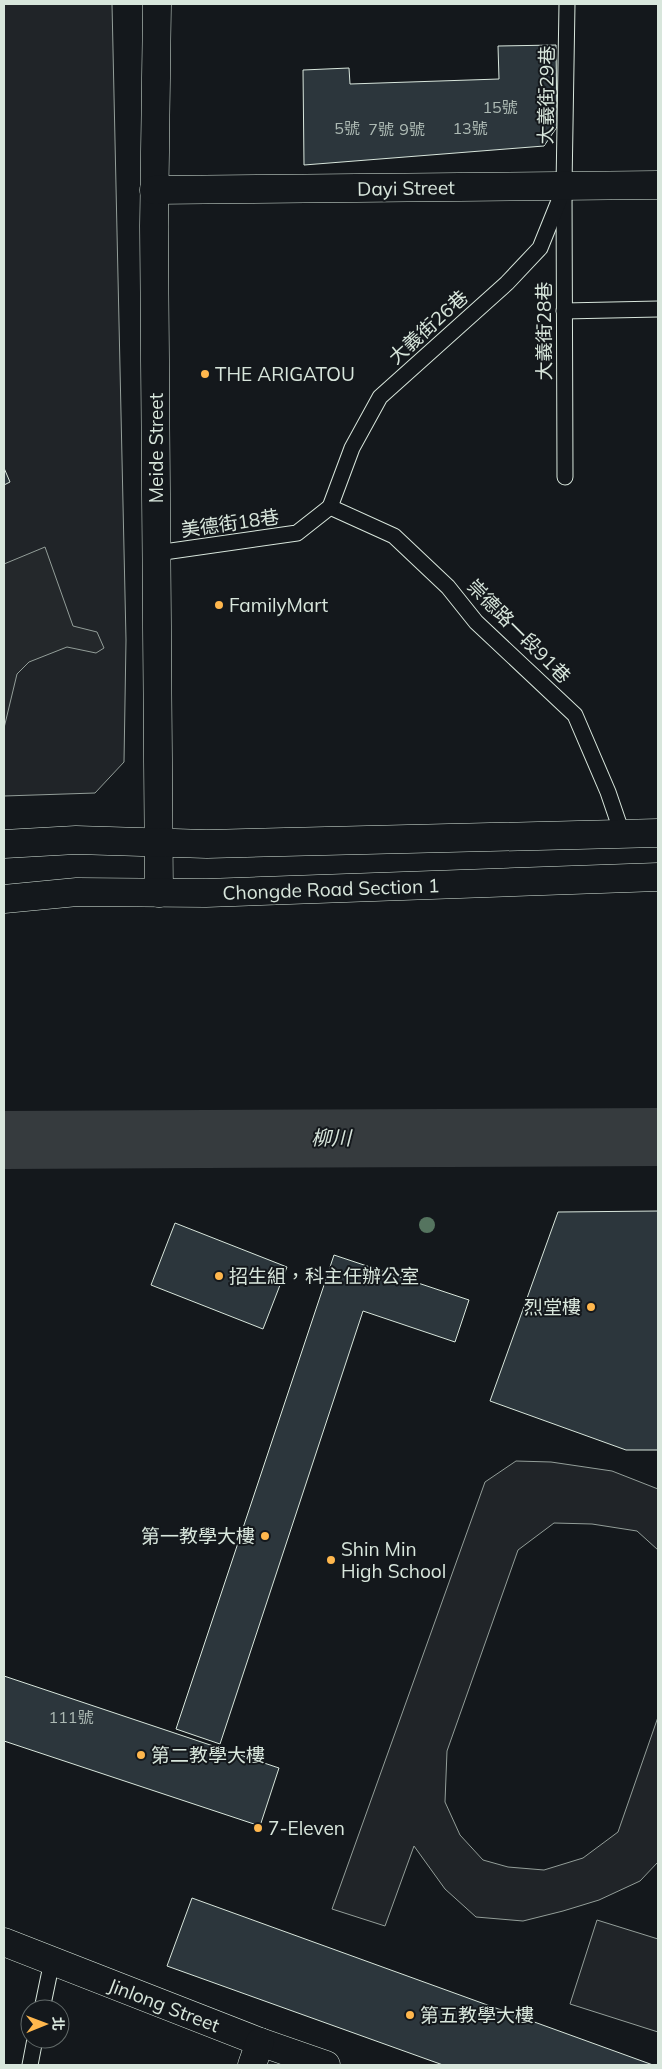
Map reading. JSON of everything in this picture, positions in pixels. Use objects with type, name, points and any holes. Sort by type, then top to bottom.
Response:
[{"type":"street","name":"Meide Street","points":[[156,4],[154,190],[159,893]]},
{"type":"street","name":"Dayi Street","points":[[154,190],[658,185]]},
{"type":"street","points":[[4,844],[76,840],[207,844],[658,833]]},
{"type":"street","name":"Chongde Road Section 1","points":[[4,899],[77,892],[206,893],[658,877]]},
{"type":"street","name":"Jinlong Street","points":[[4,1942],[52,1961],[256,2054],[326,2065]]},
{"type":"lane","name":"大義街29巷","points":[[564,186],[567,4]]},
{"type":"lane","name":"大義街28巷","points":[[564,186],[565,477]]},
{"type":"lane","name":"大義街26巷","points":[[330,507],[352,448],[380,398],[506,283],[540,248],[564,186]]},
{"type":"lane","points":[[564,311],[658,309]]},
{"type":"lane","name":"美德街18巷","points":[[157,553],[297,534],[330,507]]},
{"type":"lane","name":"崇德路一段91巷","points":[[330,507],[394,536],[448,587],[476,622],[575,715],[608,792],[622,834]]},
{"type":"lane","points":[[44,1999],[52,1961]]},
{"type":"lane","points":[[30,2065],[34,2049]]},
{"type":"shaded area","points":[[4,4],[112,4],[126,640],[124,762],[95,793],[4,796]]},
{"type":"shaded area","points":[[45,547],[73,626],[97,632],[104,648],[96,653],[67,647],[29,662],[17,674],[4,728],[4,564]]},
{"type":"shaded area","points":[[516,1461],[551,1462],[612,1471],[658,1489],[658,1550],[637,1531],[592,1524],[554,1523],[518,1550],[447,1751],[445,1802],[460,1835],[483,1860],[508,1867],[544,1870],[583,1858],[618,1832],[658,1717],[658,1862],[640,1881],[599,1900],[523,1921],[476,1917],[445,1889],[414,1846],[385,1926],[332,1909],[485,1482]]},
{"type":"shaded area","points":[[597,1920],[658,1939],[658,2032],[570,2004]]},
{"type":"building","points":[[556,45],[557,127],[544,146],[304,165],[303,70],[349,68],[350,84],[499,79],[498,46]]},
{"type":"building","points":[[4,468],[10,482],[4,485]]},
{"type":"building","name":"烈堂樓","points":[[658,1211],[658,1450],[626,1450],[490,1401],[558,1212]]},
{"type":"building","name":"招生組，科主任辦公室","points":[[175,1223],[287,1267],[263,1329],[151,1285]]},
{"type":"building","name":"第一教學大樓","points":[[334,1255],[469,1300],[455,1342],[363,1311],[220,1744],[176,1729]]},
{"type":"building","name":"第二教學大樓","points":[[4,1676],[279,1768],[260,1826],[4,1741]]},
{"type":"building","name":"第五教學大樓","points":[[192,1898],[653,2065],[443,2065],[167,1966]]},
{"type":"waterway","name":"柳川","points":[[4,1140],[658,1137]]},
{"type":"place","name":"THE ARIGATOU","points":[[205,374]]},
{"type":"place","name":"FamilyMart","points":[[219,605]]},
{"type":"place","name":"招生組，科主任辦公室","points":[[219,1276]]},
{"type":"place","name":"烈堂樓","points":[[591,1307]]},
{"type":"place","name":"第一教學大樓","points":[[265,1536]]},
{"type":"place","name":"Shin Min High School","points":[[331,1560]]},
{"type":"place","name":"第二教學大樓","points":[[141,1755]]},
{"type":"place","name":"7-Eleven","points":[[258,1828]]},
{"type":"place","name":"第五教學大樓","points":[[410,2015]]}]
